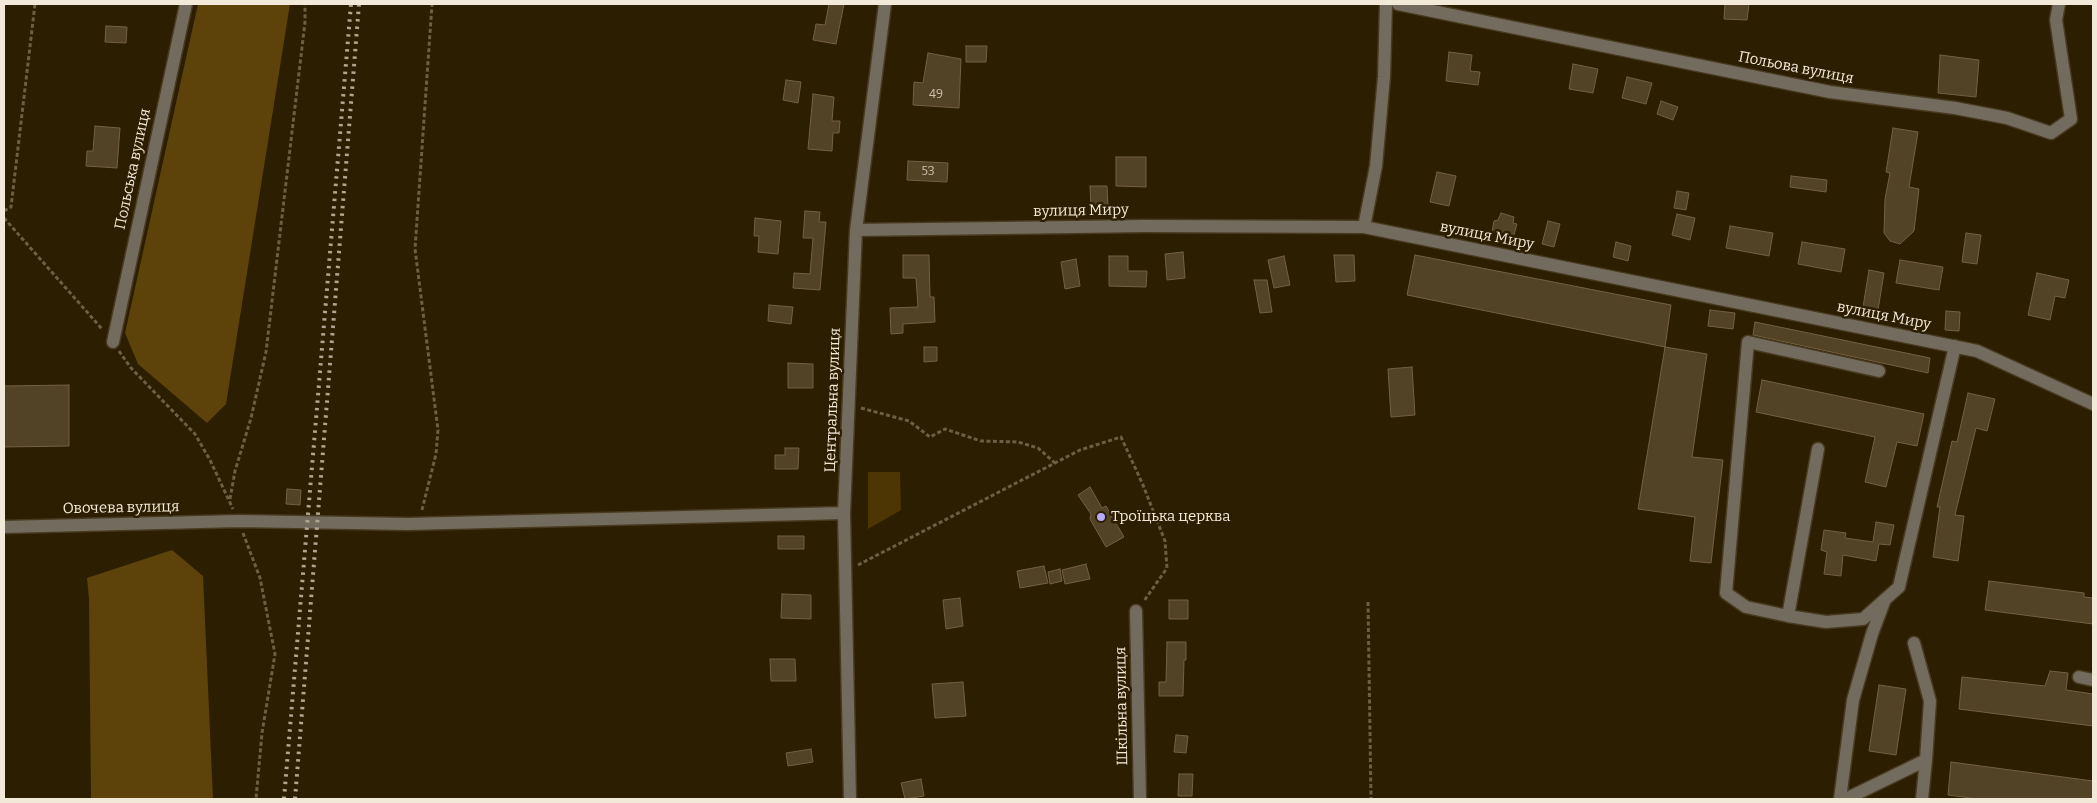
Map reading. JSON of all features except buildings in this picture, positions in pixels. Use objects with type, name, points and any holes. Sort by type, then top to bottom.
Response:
[{"type":"street","name":"Польська вулиця","points":[[113,342],[186,4]]},
{"type":"street","name":"Центральна вулиця","points":[[850,799],[844,513],[848,406],[856,230],[886,4]]},
{"type":"street","points":[[1364,227],[1376,157],[1384,77],[1386,4]]},
{"type":"street","name":"Польова вулиця","points":[[1398,4],[1830,92],[1972,111],[2007,118],[2051,133],[2071,119],[2056,20],[2059,4]]},
{"type":"street","name":"вулиця Миру","points":[[856,230],[1144,226],[1364,227],[1978,351],[2093,404]]},
{"type":"street","points":[[1878,371],[1748,342],[1726,592],[1746,607],[1826,622],[1863,618],[1899,587],[1955,346]]},
{"type":"street","points":[[1788,616],[1818,449]]},
{"type":"street","name":"Овочева вулиця","points":[[4,527],[239,521],[408,524],[844,513]]},
{"type":"street","points":[[1840,799],[1853,700],[1872,634],[1885,600]]},
{"type":"street","name":"Шкільна вулиця","points":[[1136,611],[1140,799]]},
{"type":"street","points":[[1914,642],[1930,702],[1922,799]]},
{"type":"street","points":[[2079,677],[2093,680]]},
{"type":"street","points":[[1846,799],[1926,760]]},
{"type":"path","points":[[4,210],[11,207],[35,4]]},
{"type":"path","points":[[230,501],[234,471],[251,418],[266,352],[306,4]]},
{"type":"path","points":[[408,524],[417,520],[422,510],[436,454],[438,430],[415,249],[432,4]]},
{"type":"path","points":[[4,218],[113,342],[131,368],[194,434],[210,460],[239,521],[260,578],[275,654],[262,733],[256,799]]},
{"type":"path","points":[[848,406],[909,421],[930,437],[945,429],[981,441],[1025,444],[1038,448],[1055,463]]},
{"type":"path","points":[[845,572],[1080,450],[1121,436],[1165,541],[1167,568],[1136,611]]},
{"type":"path","points":[[1368,602],[1371,799]]},
{"type":"shaded area","points":[[198,4],[290,4],[226,404],[207,423],[138,364],[125,333]]},
{"type":"shaded area","points":[[868,472],[900,472],[901,510],[868,529]]},
{"type":"shaded area","points":[[172,550],[203,576],[213,799],[91,799],[89,599],[87,578]]},
{"type":"railway","points":[[284,799],[351,4]]},
{"type":"railway","points":[[295,799],[359,4]]},
{"type":"place","name":"Троїцька церква","points":[[1101,517]]}]
